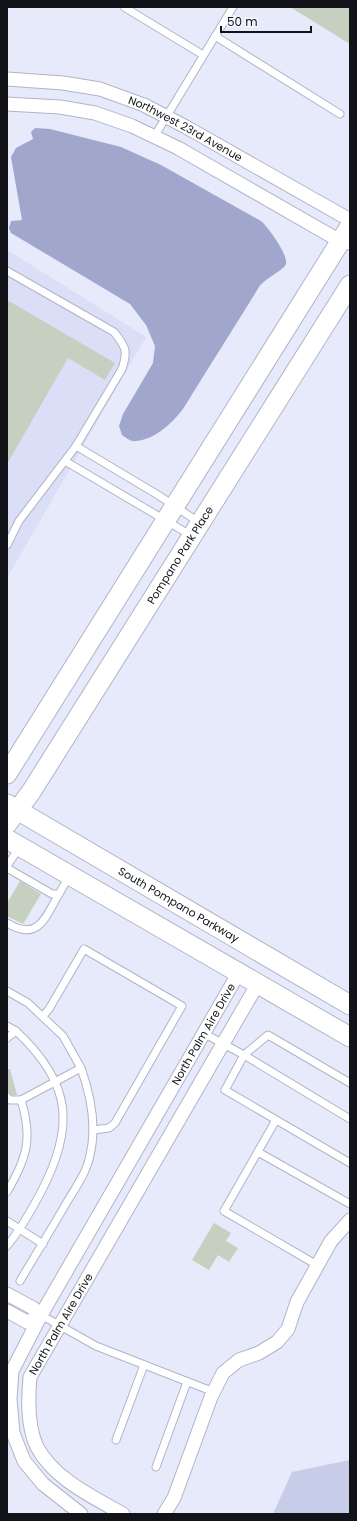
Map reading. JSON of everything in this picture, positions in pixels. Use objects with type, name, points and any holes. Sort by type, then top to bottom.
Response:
[{"type":"street","name":"Northwest 23rd Avenue","points":[[7,80],[62,83],[100,89],[144,105],[350,220]]},
{"type":"street","name":"Northwest 23rd Avenue","points":[[7,104],[60,107],[95,113],[132,126],[178,148],[347,237]]},
{"type":"street","points":[[7,774],[169,514],[347,237]]},
{"type":"street","name":"Pompano Park Place","points":[[10,813],[31,792],[350,285]]},
{"type":"street","name":"South Pompano Parkway","points":[[10,813],[350,1005]]},
{"type":"street","points":[[13,843],[257,985],[350,1037]]},
{"type":"street","name":"North Palm Aire Drive","points":[[81,1514],[43,1484],[24,1460],[13,1433],[10,1399],[12,1371],[41,1315],[205,1034],[238,974]]},
{"type":"street","name":"North Palm Aire Drive","points":[[123,1514],[84,1492],[55,1470],[37,1446],[31,1426],[28,1400],[30,1377],[257,985]]},
{"type":"street","points":[[157,1116],[176,1125]]},
{"type":"street","points":[[103,1210],[121,1219]]},
{"type":"street","points":[[164,1514],[174,1498],[214,1392],[223,1373],[239,1360],[260,1353],[277,1342],[288,1329],[297,1302],[317,1265],[331,1241],[350,1220]]},
{"type":"street","points":[[7,1294],[33,1308],[41,1315],[27,1322],[7,1311]]},
{"type":"lane","points":[[124,7],[203,55]]},
{"type":"lane","points":[[154,137],[233,7]]},
{"type":"lane","points":[[215,36],[340,114]]},
{"type":"lane","points":[[7,270],[114,332],[125,346],[126,356],[122,369],[76,446],[19,521],[7,545]]},
{"type":"lane","points":[[76,446],[158,495],[169,514],[196,530]]},
{"type":"lane","points":[[65,461],[169,514],[196,530]]},
{"type":"lane","points":[[13,843],[7,867],[52,894],[59,894]]},
{"type":"lane","points":[[7,923],[26,931],[36,928],[46,916],[69,876]]},
{"type":"lane","points":[[43,1016],[50,1009],[84,949],[182,1006],[115,1123],[109,1128],[93,1130]]},
{"type":"lane","points":[[7,991],[28,1003],[63,1036],[81,1068],[89,1094],[93,1130],[90,1157],[81,1178],[20,1281]]},
{"type":"lane","points":[[7,1026],[16,1031],[43,1059],[54,1081],[64,1108],[64,1125],[60,1150],[50,1176],[20,1230],[7,1246]]},
{"type":"lane","points":[[7,1038],[16,1031]]},
{"type":"lane","points":[[205,1034],[244,1055],[350,1119]]},
{"type":"lane","points":[[350,1082],[268,1035],[244,1055],[225,1090],[350,1163]]},
{"type":"lane","points":[[7,1097],[10,1100],[21,1100],[45,1089],[54,1081],[81,1068]]},
{"type":"lane","points":[[7,1192],[20,1170],[28,1144],[27,1124],[21,1100]]},
{"type":"lane","points":[[276,1120],[224,1211],[317,1265]]},
{"type":"lane","points":[[258,1152],[350,1204]]},
{"type":"lane","points":[[7,1221],[43,1244]]},
{"type":"lane","points":[[41,1315],[96,1346],[214,1392]]},
{"type":"lane","points":[[116,1440],[144,1365]]},
{"type":"lane","points":[[156,1467],[187,1382]]},
{"type":"shaded area","points":[[35,128],[50,129],[121,147],[161,165],[261,221],[273,235],[284,254],[286,264],[259,287],[183,409],[163,430],[143,440],[129,440],[122,435],[119,426],[123,414],[153,363],[155,346],[146,325],[130,304],[11,233],[9,228],[11,221],[22,220],[11,157],[16,148],[33,139],[31,132]]},
{"type":"shaded area","points":[[7,250],[146,337],[7,578]]},
{"type":"shaded area","points":[[350,1460],[350,1514],[273,1514],[292,1472]]},
{"type":"building","points":[[290,7],[350,7],[350,44]]},
{"type":"building","points":[[7,300],[115,363],[105,380],[68,358],[7,464]]},
{"type":"building","points":[[20,881],[41,894],[23,924],[7,916],[7,903]]},
{"type":"building","points":[[7,1069],[10,1069],[17,1095],[12,1095],[7,1092]]},
{"type":"building","points":[[214,1223],[231,1233],[226,1241],[238,1248],[229,1262],[218,1255],[209,1270],[192,1260]]}]
